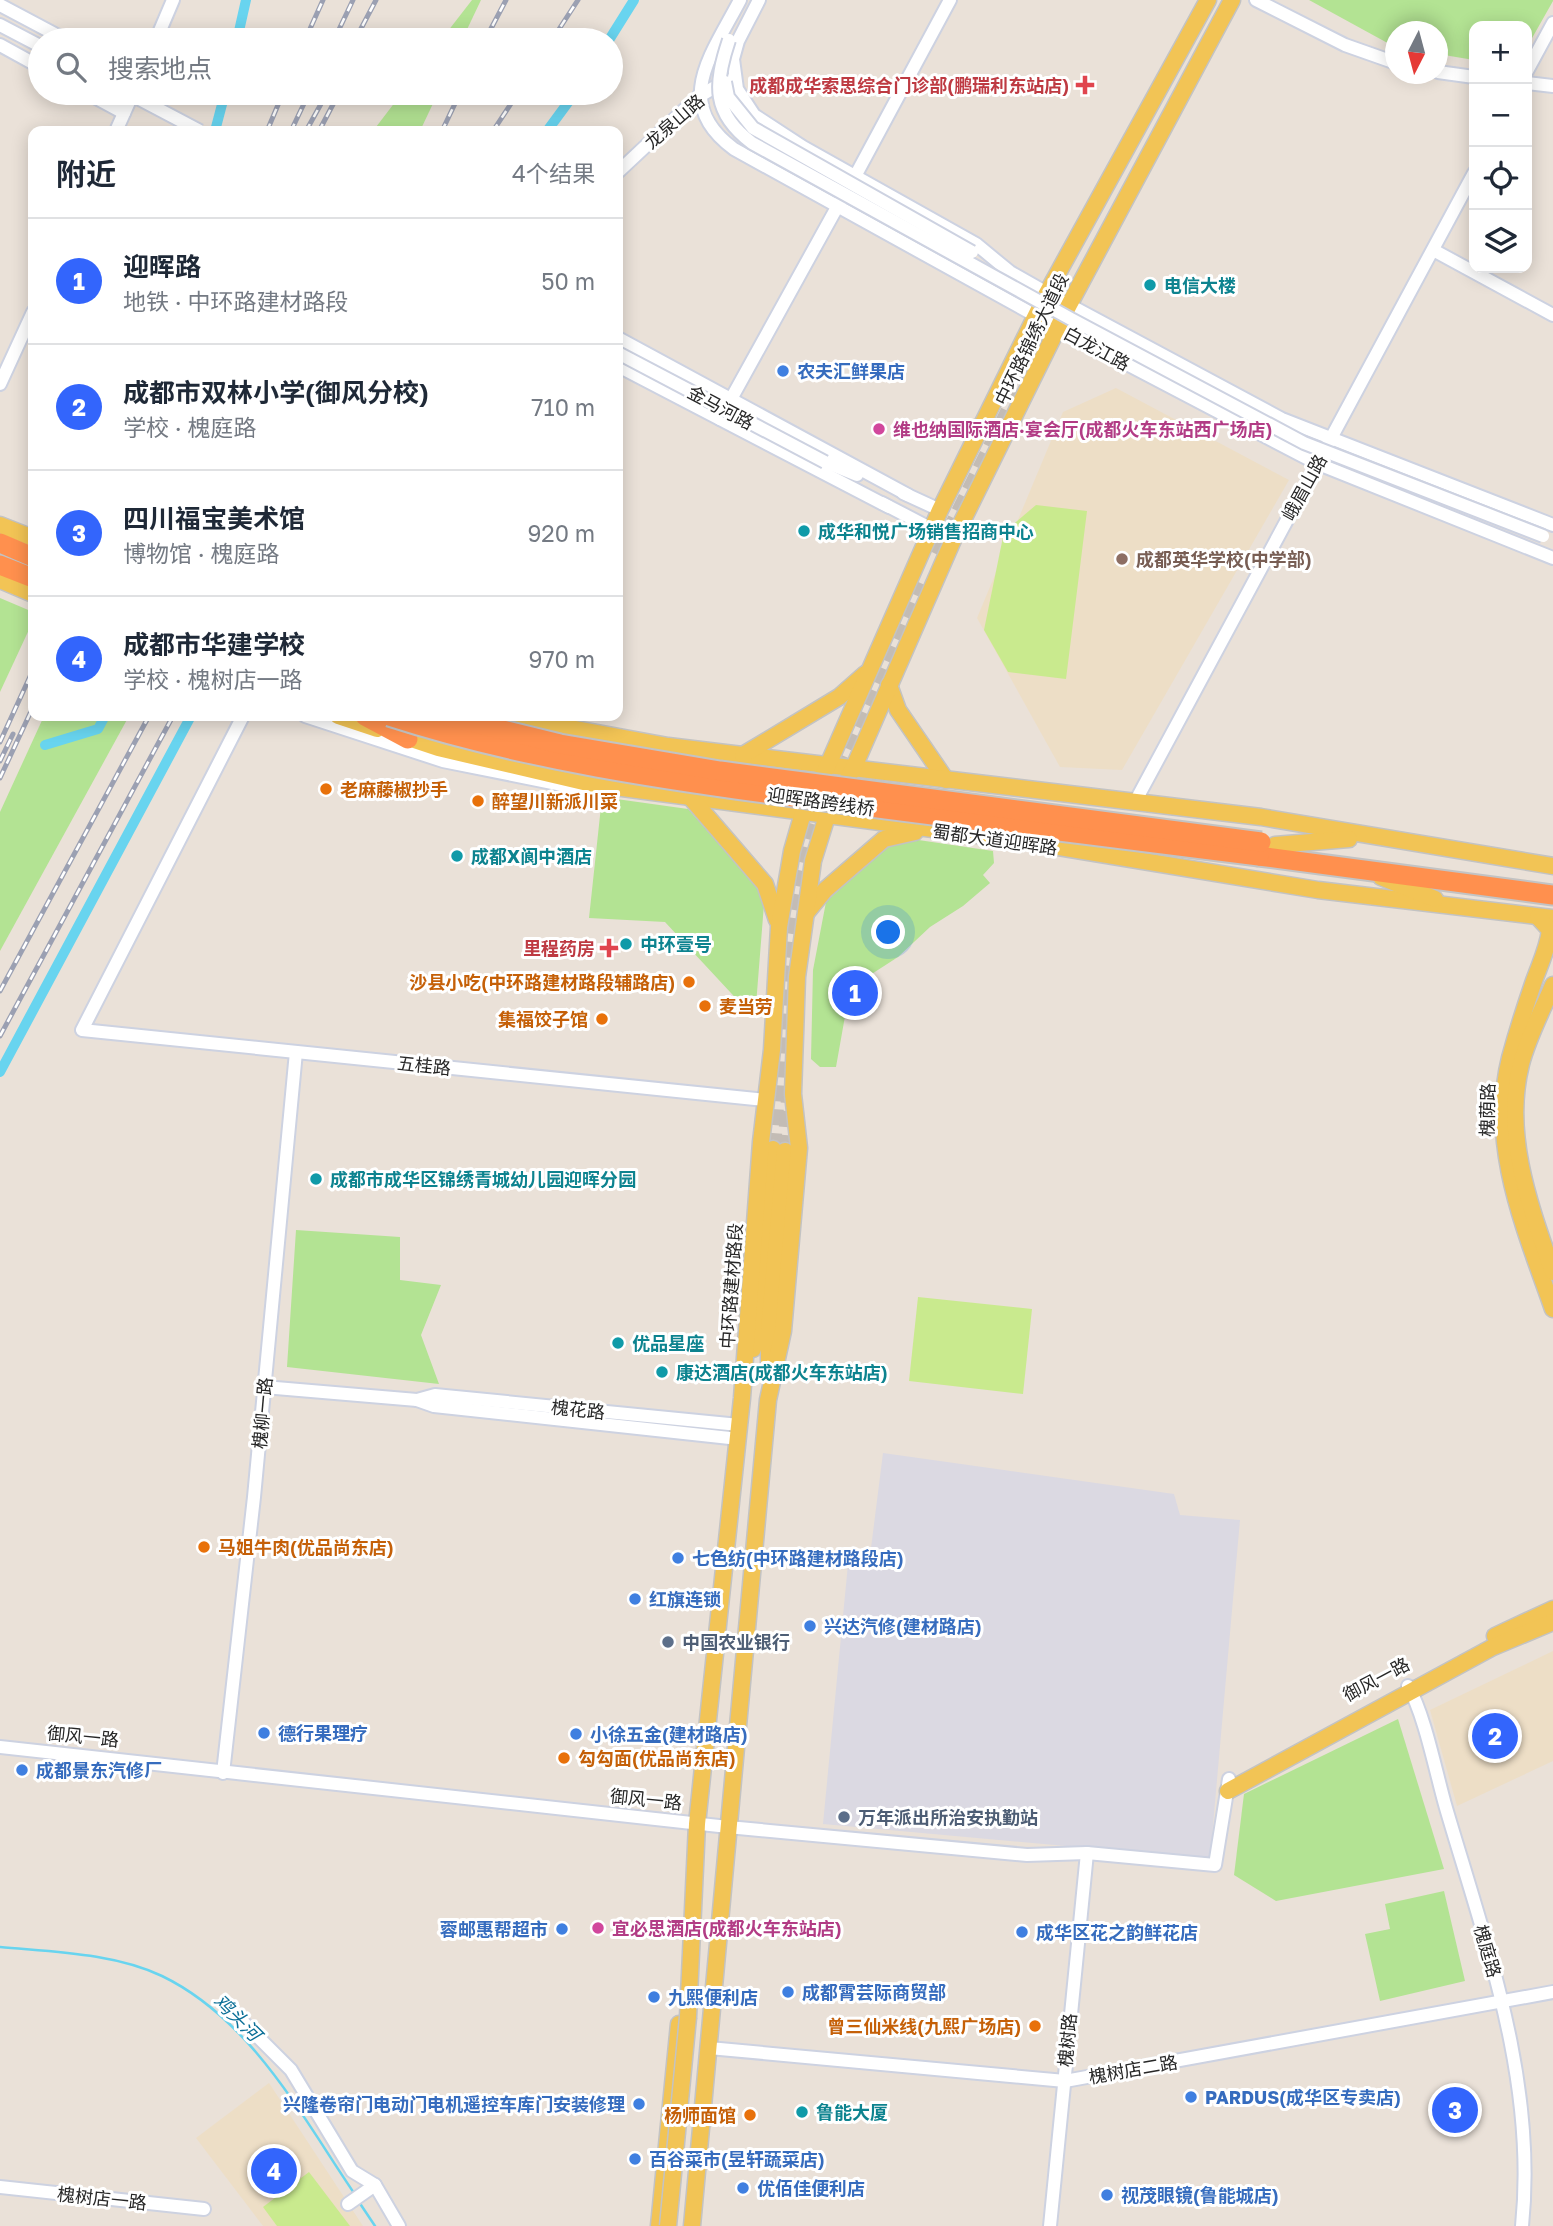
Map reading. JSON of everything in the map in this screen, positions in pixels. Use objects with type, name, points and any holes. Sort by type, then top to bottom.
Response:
[{"type":"highway","points":[[0,543],[28,555]]},
{"type":"highway","points":[[0,565],[28,576]]},
{"type":"highway","points":[[374,721],[408,739]]},
{"type":"highway","name":"迎晖路跨线桥","points":[[407,721],[502,748],[604,769],[930,815],[1265,848]]},
{"type":"highway","name":"迎晖路跨线桥","points":[[466,721],[560,744],[707,769],[1265,848]]},
{"type":"highway","points":[[1265,848],[1369,872],[1553,895]]},
{"type":"highway","points":[[1265,848],[1553,884]]},
{"type":"main road","name":"中环路锦绣大道段","points":[[803,813],[828,765],[940,510],[1047,293],[1208,0]]},
{"type":"main road","name":"中环路锦绣大道段","points":[[827,816],[853,767],[953,540],[1069,305],[1232,0]]},
{"type":"main road","points":[[0,525],[28,536]]},
{"type":"main road","points":[[0,580],[28,592]]},
{"type":"main road","points":[[743,755],[839,696],[867,673]]},
{"type":"main road","points":[[889,685],[898,710],[946,780]]},
{"type":"main road","name":"蜀都大道迎晖路","points":[[353,721],[438,748],[592,784],[1016,840],[1194,871],[1545,917]]},
{"type":"main road","points":[[530,721],[668,746],[1261,817],[1553,866]]},
{"type":"main road","points":[[691,798],[765,884],[779,927]]},
{"type":"main road","name":"中环路建材路段","points":[[691,1931],[697,1824],[742,1398],[765,1100],[772,1050],[779,927],[792,850],[803,813]]},
{"type":"main road","points":[[768,1400],[783,1331],[799,1149],[793,1094],[797,977],[813,861],[827,816]]},
{"type":"main road","points":[[805,914],[825,890],[884,839],[926,829]]},
{"type":"main road","points":[[1265,848],[1369,837]]},
{"type":"main road","points":[[1369,872],[1454,907]]},
{"type":"main road","name":"槐荫路","points":[[1545,917],[1550,930],[1548,943],[1521,1017],[1509,1063],[1503,1121],[1517,1203],[1553,1309]]},
{"type":"main road","name":"槐荫路","points":[[1553,985],[1521,1065],[1515,1102],[1519,1154],[1527,1198],[1553,1272]]},
{"type":"main road","points":[[692,2226],[768,1400],[779,1150],[757,1329],[742,1398]]},
{"type":"main road","name":"御风一路","points":[[1410,1689],[1487,1639],[1553,1609]]},
{"type":"main road","name":"御风一路","points":[[1229,1785],[1493,1647],[1553,1622]]},
{"type":"main road","points":[[668,2226],[696,2018],[720,1928]]},
{"type":"main road","points":[[682,2226],[696,2018],[691,1931]]},
{"type":"main road","points":[[659,2226],[691,1931]]},
{"type":"street","points":[[161,28],[173,0]]},
{"type":"street","points":[[698,97],[713,53],[740,0]]},
{"type":"street","points":[[750,0],[729,40],[721,63],[719,95],[730,123],[752,143],[1294,438],[1378,474],[1548,537]]},
{"type":"street","name":"白龙江路","points":[[759,0],[738,41],[733,59],[734,76],[743,102],[754,115],[775,131],[976,244],[1010,272],[1282,419],[1553,525]]},
{"type":"street","points":[[720,419],[950,0]]},
{"type":"street","points":[[1256,0],[1345,45],[1385,59]]},
{"type":"street","points":[[0,5],[43,28]]},
{"type":"street","points":[[1532,62],[1553,23]]},
{"type":"street","points":[[0,25],[28,40]]},
{"type":"street","points":[[729,40],[724,76],[728,97],[753,128],[1010,272]]},
{"type":"street","points":[[0,45],[28,60]]},
{"type":"street","points":[[1448,73],[1469,76]]},
{"type":"street","name":"龙泉山路","points":[[623,167],[698,97],[734,76]]},
{"type":"street","points":[[1532,84],[1553,86]]},
{"type":"street","name":"白龙江路","points":[[698,97],[705,120],[716,136],[838,207],[1058,328],[1316,463],[1553,558]]},
{"type":"street","points":[[109,105],[124,113]]},
{"type":"street","points":[[118,126],[128,105]]},
{"type":"street","points":[[151,105],[191,126]]},
{"type":"street","name":"峨眉山路","points":[[1135,802],[1316,463],[1435,251],[1469,183]]},
{"type":"street","points":[[1435,251],[1553,315]]},
{"type":"street","points":[[0,384],[28,323]]},
{"type":"street","points":[[623,341],[940,510]]},
{"type":"street","name":"金马河路","points":[[623,355],[825,462]]},
{"type":"street","points":[[623,369],[932,529]]},
{"type":"street","points":[[825,462],[908,495]]},
{"type":"street","points":[[825,462],[889,507]]},
{"type":"street","name":"五桂路","points":[[240,721],[82,1030],[765,1100]]},
{"type":"street","points":[[319,721],[430,757],[494,773],[602,793],[661,794],[675,790],[682,785],[686,773],[684,760],[668,746]]},
{"type":"street","points":[[562,721],[604,736]]},
{"type":"street","points":[[1016,840],[996,826],[994,811],[999,797],[1021,788]]},
{"type":"street","name":"槐柳一路","points":[[223,1773],[296,1052]]},
{"type":"street","name":"槐花路","points":[[264,1387],[417,1400],[435,1395],[739,1432]]},
{"type":"street","name":"槐庭路","points":[[1410,1689],[1503,2001],[1518,2087],[1526,2166],[1522,2226]]},
{"type":"street","name":"御风一路","points":[[0,1747],[697,1824],[1027,1855],[1087,1853],[1215,1865],[1229,1785]]},
{"type":"street","name":"槐树路","points":[[1050,2226],[1065,2081],[1064,2063],[1087,1853]]},
{"type":"street","name":"槐树店二路","points":[[709,2048],[1065,2081],[1553,1992]]},
{"type":"street","points":[[228,2007],[291,2070],[352,2171],[399,2226]]},
{"type":"street","name":"槐树店一路","points":[[0,2188],[204,2209]]},
{"type":"street","points":[[348,2204],[370,2189]]},
{"type":"shaded area","name":"成都英华学校(中学部)","points":[[1116,388],[1289,480],[1122,770],[1060,767],[977,618],[1063,412]]},
{"type":"shaded area","points":[[883,1453],[1174,1494],[1180,1515],[1240,1520],[1210,1859],[823,1824],[848,1564],[869,1564]]},
{"type":"shaded area","points":[[1553,1651],[1553,1761],[1457,1806],[1430,1710]]},
{"type":"shaded area","points":[[269,2083],[363,2226],[263,2226],[196,2138]]},
{"type":"green space","points":[[472,0],[481,0],[468,28],[450,28]]},
{"type":"green space","points":[[1309,0],[1553,0],[1532,38],[1532,21],[1469,21],[1469,59],[1448,56],[1448,21],[1385,21],[1385,42]]},
{"type":"green space","points":[[393,105],[432,105],[422,126],[377,126]]},
{"type":"green space","points":[[1036,505],[1087,511],[1066,679],[1008,672],[984,630],[1004,532]]},
{"type":"green space","points":[[0,598],[28,610],[28,632],[0,692]]},
{"type":"green space","points":[[42,721],[126,721],[0,951],[0,812]]},
{"type":"green space","points":[[602,797],[688,809],[759,889],[764,904],[756,1005],[744,1007],[665,922],[589,918]]},
{"type":"green space","points":[[905,838],[993,851],[994,863],[983,875],[990,883],[963,906],[930,927],[898,957],[850,988],[836,1067],[820,1067],[811,1059],[813,970],[826,902],[889,843]]},
{"type":"green space","points":[[296,1230],[400,1237],[400,1280],[441,1285],[421,1335],[439,1384],[287,1367]]},
{"type":"green space","points":[[918,1297],[1032,1309],[1023,1394],[909,1381]]},
{"type":"green space","points":[[1398,1719],[1444,1869],[1276,1901],[1234,1875],[1244,1794]]},
{"type":"green space","points":[[1444,1891],[1465,1981],[1380,2001],[1365,1934],[1390,1929],[1385,1904]]},
{"type":"green space","points":[[309,2172],[350,2226],[277,2226],[263,2207]]},
{"type":"waterway","points":[[240,28],[246,0]]},
{"type":"waterway","points":[[616,28],[634,0]]},
{"type":"waterway","points":[[216,126],[222,105]]},
{"type":"waterway","points":[[551,126],[566,105]]},
{"type":"waterway","points":[[45,745],[98,729],[102,721]]},
{"type":"waterway","points":[[0,1072],[188,721]]},
{"type":"waterway","name":"鸡头河","points":[[0,1947],[123,1962],[162,1976],[194,1994],[222,2017],[271,2071],[354,2193]]},
{"type":"waterway","name":"鸡头河","points":[[359,2202],[375,2226]]},
{"type":"tunnel","points":[[938,555],[1054,318]]},
{"type":"tunnel","points":[[843,773],[925,585]]},
{"type":"tunnel","points":[[773,1149],[791,930],[798,887],[821,803]]},
{"type":"tunnel","points":[[785,1151],[789,1098]]},
{"type":"railway","points":[[310,28],[323,0]]},
{"type":"railway","points":[[340,28],[353,0]]},
{"type":"railway","points":[[361,28],[376,0]]},
{"type":"railway","points":[[491,28],[506,0]]},
{"type":"railway","points":[[560,28],[578,0]]},
{"type":"railway","points":[[269,126],[278,105]]},
{"type":"railway","points":[[293,126],[303,105]]},
{"type":"railway","points":[[309,126],[320,105]]},
{"type":"railway","points":[[322,126],[333,105]]},
{"type":"railway","points":[[444,126],[454,105]]},
{"type":"railway","points":[[496,126],[510,105]]},
{"type":"railway","points":[[0,742],[28,681]]},
{"type":"railway","points":[[0,778],[28,718]]},
{"type":"railway","points":[[0,991],[146,721]]},
{"type":"railway","points":[[0,1036],[170,721]]},
{"type":"railway","points":[[0,761],[13,734]]},
{"type":"place","name":"成都成华索思综合门诊部(鹏瑞利东站店)","points":[[1085,85]]},
{"type":"place","name":"电信大楼","points":[[1150,285]]},
{"type":"place","name":"农夫汇鲜果店","points":[[783,371]]},
{"type":"place","name":"维也纳国际酒店·宴会厅(成都火车东站西广场店)","points":[[879,429]]},
{"type":"place","name":"成华和悦广场销售招商中心","points":[[804,531]]},
{"type":"place","name":"成都英华学校(中学部)","points":[[1122,559]]},
{"type":"place","name":"老麻藤椒抄手","points":[[326,789]]},
{"type":"place","name":"醉望川新派川菜","points":[[478,801]]},
{"type":"place","name":"成都X阆中酒店","points":[[457,856]]},
{"type":"place","name":"中环壹号","points":[[626,944]]},
{"type":"place","name":"里程药房","points":[[609,948]]},
{"type":"place","name":"沙县小吃(中环路建材路段辅路店)","points":[[689,982]]},
{"type":"place","name":"迎晖路","points":[[855,993]]},
{"type":"place","name":"麦当劳","points":[[705,1006]]},
{"type":"place","name":"集福饺子馆","points":[[602,1019]]},
{"type":"place","name":"成都市成华区锦绣青城幼儿园迎晖分园","points":[[316,1179]]},
{"type":"place","name":"优品星座","points":[[618,1343]]},
{"type":"place","name":"康达酒店(成都火车东站店)","points":[[662,1372]]},
{"type":"place","name":"马姐牛肉(优品尚东店)","points":[[204,1547]]},
{"type":"place","name":"七色纺(中环路建材路段店)","points":[[678,1558]]},
{"type":"place","name":"红旗连锁","points":[[635,1599]]},
{"type":"place","name":"兴达汽修(建材路店)","points":[[810,1626]]},
{"type":"place","name":"中国农业银行","points":[[668,1642]]},
{"type":"place","name":"德行果理疗","points":[[264,1733]]},
{"type":"place","name":"小徐五金(建材路店)","points":[[576,1734]]},
{"type":"place","name":"成都市双林小学(御风分校)","points":[[1495,1736]]},
{"type":"place","name":"勾勾面(优品尚东店)","points":[[564,1758]]},
{"type":"place","name":"成都景东汽修厂","points":[[22,1770]]},
{"type":"place","name":"万年派出所治安执勤站","points":[[844,1817]]},
{"type":"place","name":"宜必思酒店(成都火车东站店)","points":[[598,1928]]},
{"type":"place","name":"蓉邮惠帮超市","points":[[562,1929]]},
{"type":"place","name":"成华区花之韵鲜花店","points":[[1022,1932]]},
{"type":"place","name":"成都霄芸际商贸部","points":[[788,1992]]},
{"type":"place","name":"九熙便利店","points":[[654,1997]]},
{"type":"place","name":"曾三仙米线(九熙广场店)","points":[[1035,2026]]},
{"type":"place","name":"PARDUS(成华区专卖店)","points":[[1191,2097]]},
{"type":"place","name":"兴隆卷帘门电动门电机遥控车库门安装修理","points":[[639,2104]]},
{"type":"place","name":"四川福宝美术馆","points":[[1455,2110]]},
{"type":"place","name":"鲁能大厦","points":[[802,2112]]},
{"type":"place","name":"杨师面馆","points":[[750,2115]]},
{"type":"place","name":"百谷菜市(昱轩蔬菜店)","points":[[635,2159]]},
{"type":"place","name":"成都市华建学校","points":[[274,2171]]},
{"type":"place","name":"优佰佳便利店","points":[[743,2188]]},
{"type":"place","name":"视茂眼镜(鲁能城店)","points":[[1107,2195]]}]
